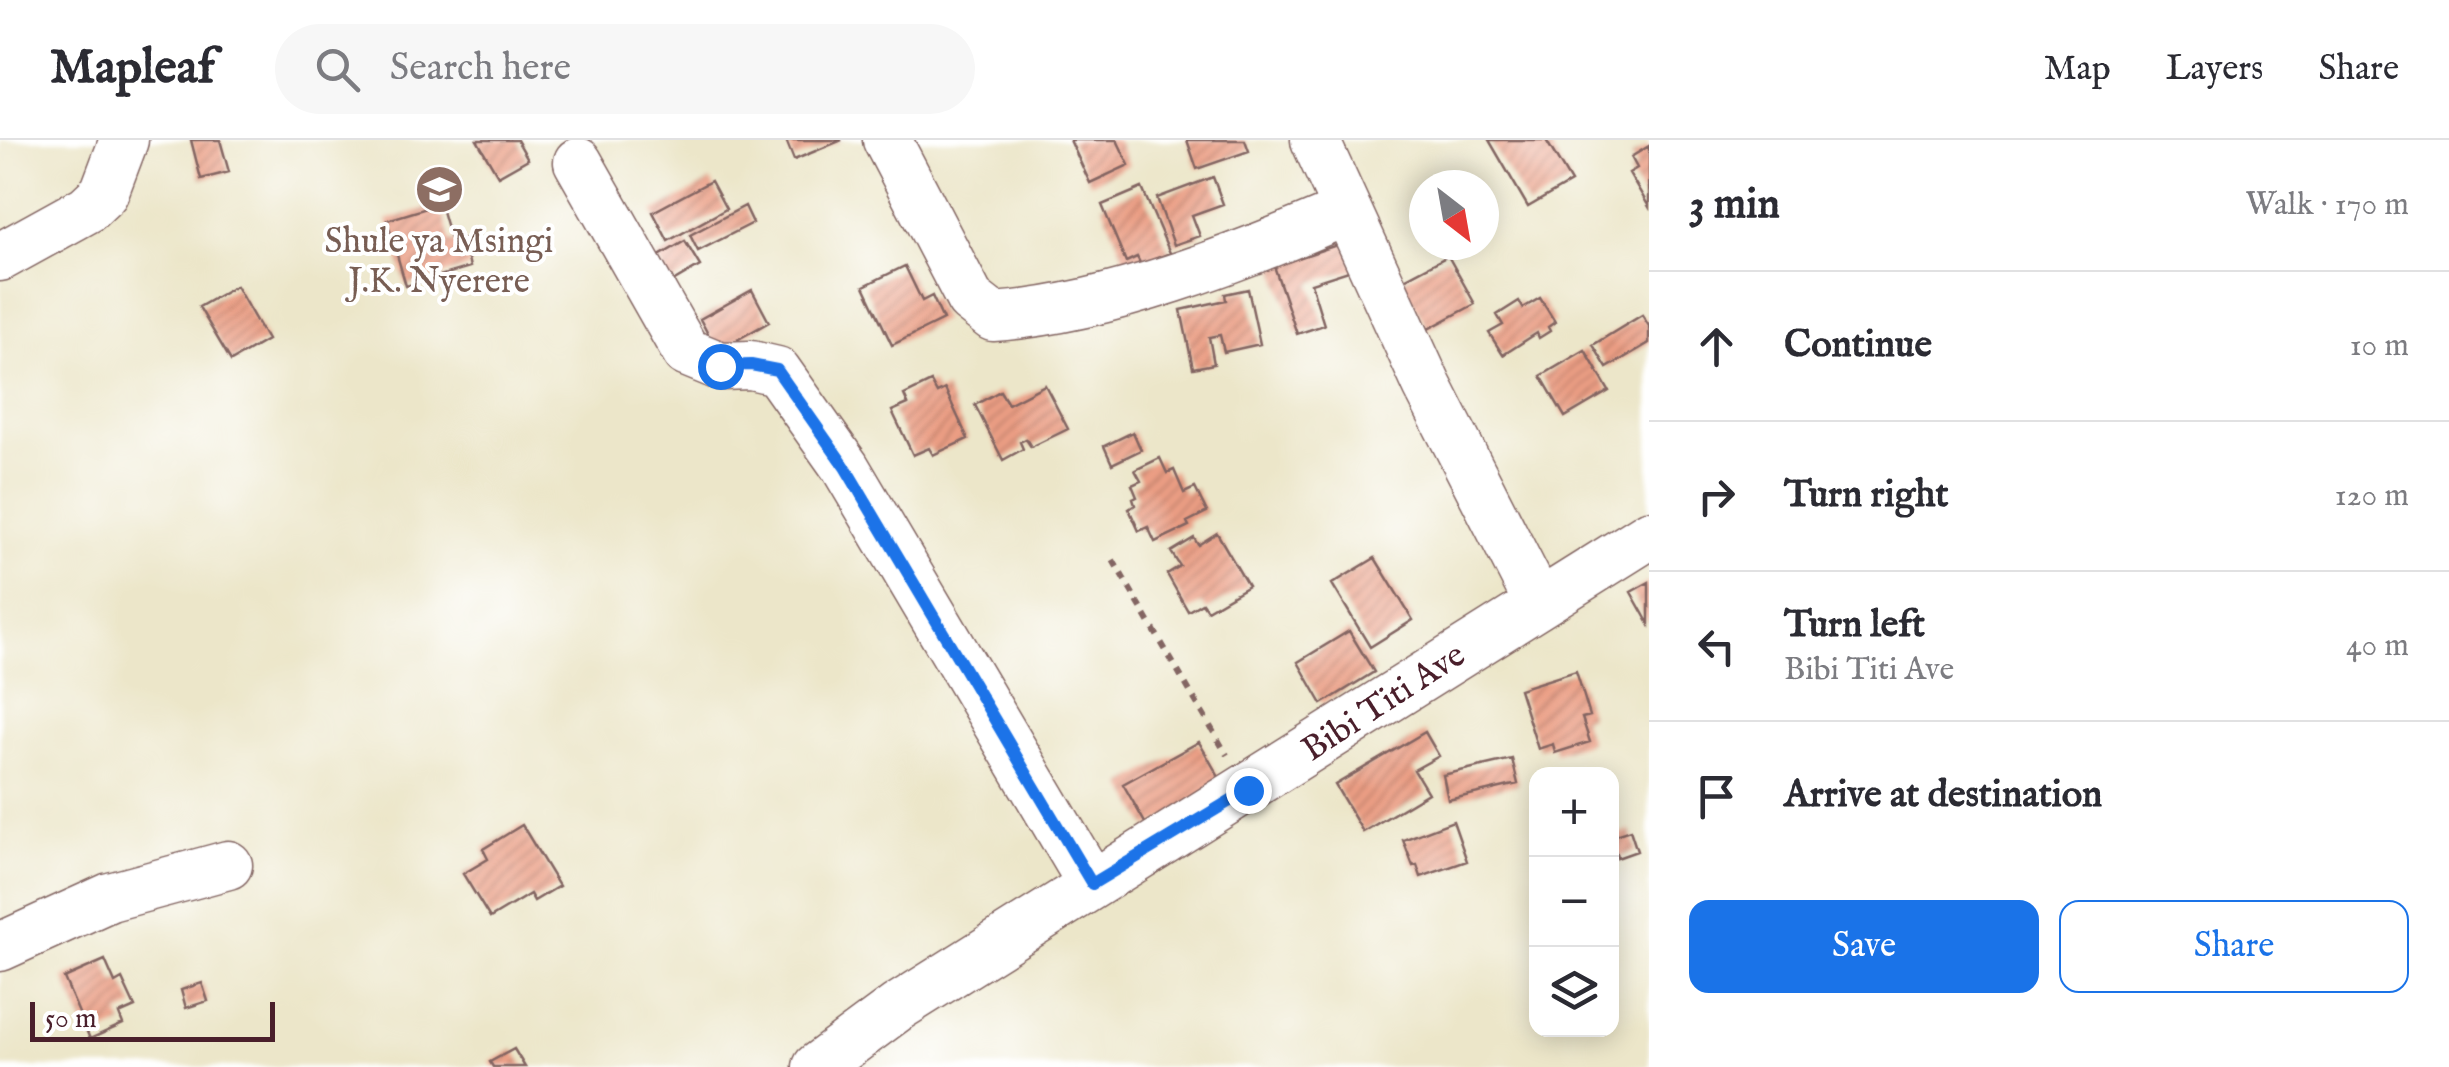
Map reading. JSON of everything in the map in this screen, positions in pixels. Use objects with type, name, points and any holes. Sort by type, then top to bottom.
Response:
[{"type":"street","points":[[0,257],[87,210],[104,193],[124,140]]},
{"type":"street","points":[[888,140],[970,299],[993,317],[1026,315],[1091,302],[1270,244],[1347,211]]},
{"type":"street","points":[[1315,140],[1427,385],[1539,604]]},
{"type":"street","points":[[578,162],[686,352],[720,366],[751,365],[777,370],[845,467],[1092,884]]},
{"type":"street","name":"Bibi Titi Ave","points":[[817,1067],[898,1007],[1649,536]]},
{"type":"street","points":[[0,947],[110,898],[228,866]]},
{"type":"path","points":[[1113,560],[1248,790]]},
{"type":"building","points":[[191,140],[220,140],[229,172],[201,179]]},
{"type":"building","points":[[477,140],[517,140],[528,159],[498,176]]},
{"type":"building","points":[[786,140],[842,140],[794,160]]},
{"type":"building","points":[[1070,140],[1117,140],[1129,165],[1090,183]]},
{"type":"building","points":[[1187,140],[1245,140],[1249,151],[1197,169]]},
{"type":"building","points":[[1489,140],[1546,140],[1571,182],[1528,207]]},
{"type":"building","points":[[1649,146],[1649,207],[1629,173],[1637,168],[1631,157]]},
{"type":"building","points":[[1213,177],[1223,204],[1192,215],[1200,236],[1174,245],[1157,198]]},
{"type":"building","points":[[711,181],[726,209],[668,241],[653,212]]},
{"type":"building","points":[[1142,188],[1170,253],[1141,265],[1137,257],[1126,262],[1102,205]]},
{"type":"building","points":[[440,204],[451,242],[463,239],[470,267],[406,286],[387,220]]},
{"type":"building","points":[[745,206],[753,223],[698,251],[690,235]]},
{"type":"building","points":[[685,241],[700,266],[671,283],[656,258]]},
{"type":"building","points":[[1346,242],[1355,269],[1311,283],[1324,325],[1297,334],[1274,266]]},
{"type":"building","points":[[1440,260],[1450,260],[1475,304],[1428,329],[1397,283]]},
{"type":"building","points":[[905,266],[922,301],[932,296],[943,320],[892,345],[864,286]]},
{"type":"building","points":[[236,286],[267,340],[231,361],[199,307]]},
{"type":"building","points":[[1248,289],[1260,344],[1224,352],[1220,335],[1209,337],[1214,364],[1193,368],[1181,310],[1226,300],[1225,294]]},
{"type":"building","points":[[752,290],[769,322],[717,351],[700,319]]},
{"type":"building","points":[[1540,298],[1555,322],[1548,327],[1550,331],[1539,338],[1537,333],[1503,355],[1489,333],[1503,325],[1497,315],[1519,301],[1523,308]]},
{"type":"building","points":[[1642,315],[1649,326],[1649,343],[1607,368],[1593,345]]},
{"type":"building","points":[[1585,350],[1609,391],[1565,417],[1541,376]]},
{"type":"building","points":[[931,382],[937,393],[945,389],[968,439],[933,455],[929,448],[913,455],[892,411],[908,404],[904,395]]},
{"type":"building","points":[[1045,385],[1068,429],[1031,447],[1026,439],[1020,442],[1023,449],[1003,460],[975,405],[1000,391],[1008,404]]},
{"type":"building","points":[[1133,432],[1141,450],[1112,464],[1104,446]]},
{"type":"building","points":[[1160,458],[1167,473],[1174,470],[1184,493],[1195,488],[1207,512],[1187,522],[1189,526],[1155,542],[1148,527],[1139,531],[1129,509],[1137,497],[1132,485],[1141,481],[1135,470]]},
{"type":"building","points":[[1217,533],[1248,586],[1207,610],[1202,603],[1188,611],[1167,574],[1180,566],[1171,552],[1194,538],[1198,545]]},
{"type":"building","points":[[1375,558],[1413,620],[1370,647],[1332,584]]},
{"type":"building","points":[[1649,582],[1649,624],[1631,592]]},
{"type":"building","points":[[1349,631],[1374,672],[1322,704],[1298,662]]},
{"type":"building","points":[[1576,671],[1590,716],[1582,718],[1590,742],[1555,753],[1553,744],[1538,749],[1519,689]]},
{"type":"building","points":[[1425,732],[1439,756],[1414,770],[1428,793],[1363,832],[1335,785]]},
{"type":"building","points":[[1199,742],[1224,786],[1148,828],[1123,784]]},
{"type":"building","points":[[1512,759],[1518,784],[1448,800],[1443,775]]},
{"type":"building","points":[[1453,821],[1467,861],[1421,877],[1403,840]]},
{"type":"building","points":[[522,825],[559,886],[534,901],[530,894],[490,918],[463,874],[488,859],[483,849]]},
{"type":"building","points":[[1630,830],[1637,851],[1619,857],[1619,834]]},
{"type":"building","points":[[105,960],[115,983],[122,979],[135,1007],[119,1014],[123,1024],[90,1039],[64,978]]},
{"type":"building","points":[[202,983],[208,1001],[186,1008],[181,990]]},
{"type":"building","points":[[514,1049],[525,1067],[493,1067],[490,1062]]},
{"type":"place","name":"Shule ya Msingi J.K. Nyerere","points":[[439,190]]},
{"type":"route","points":[[720,366],[751,365],[777,370],[845,467],[1092,884],[1248,790]]}]
